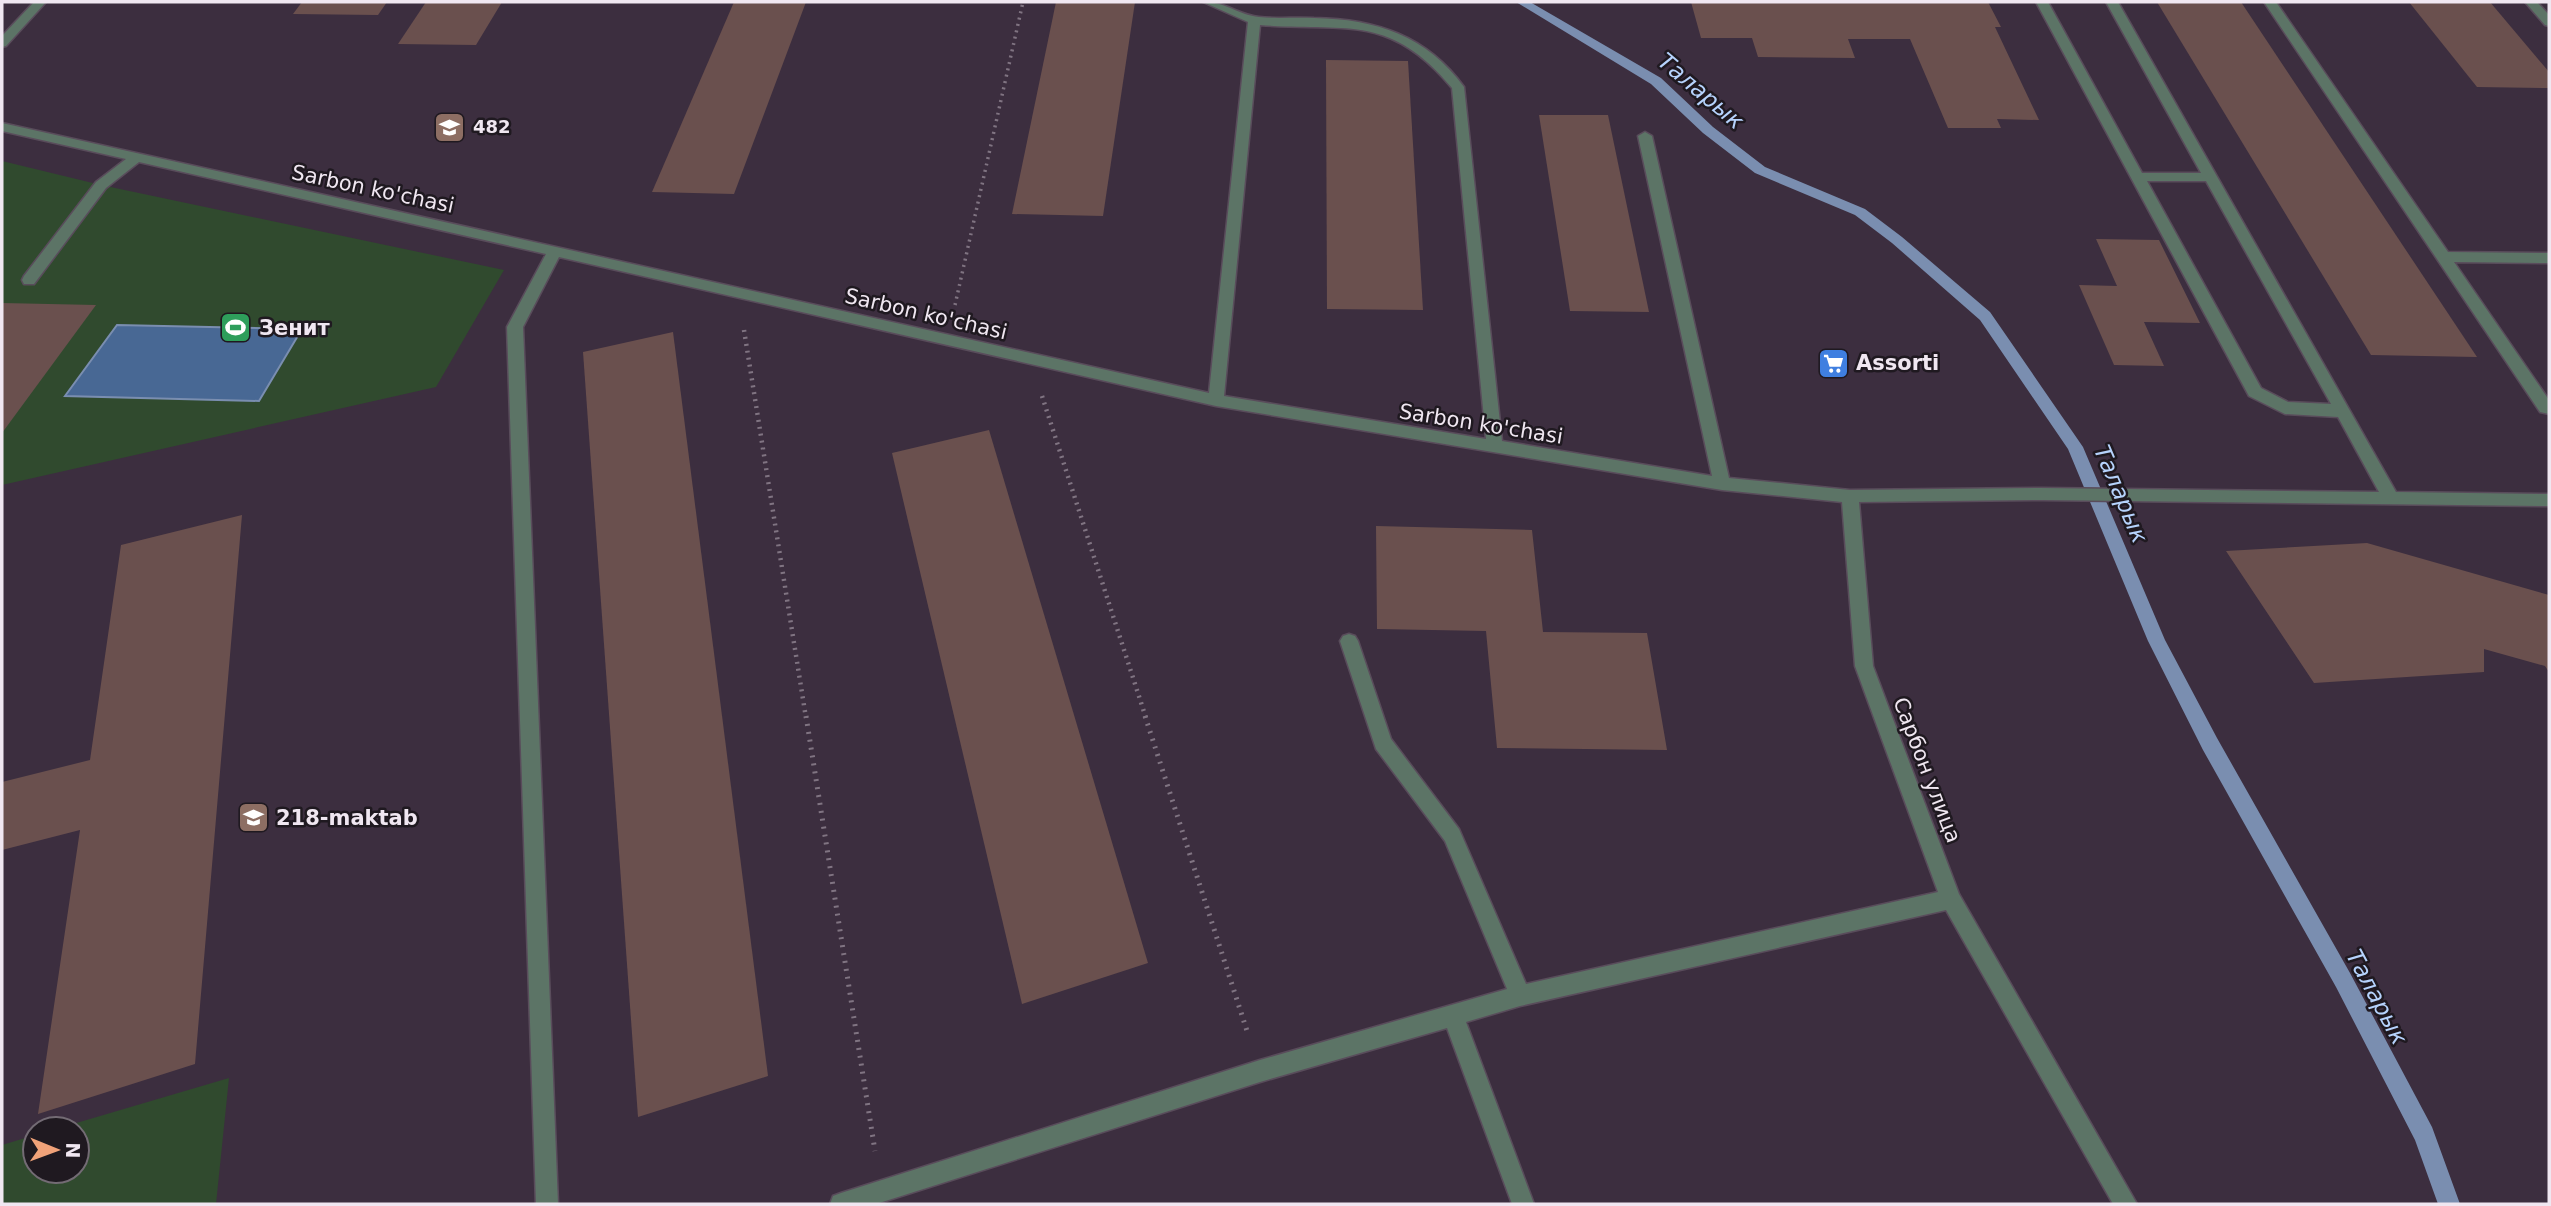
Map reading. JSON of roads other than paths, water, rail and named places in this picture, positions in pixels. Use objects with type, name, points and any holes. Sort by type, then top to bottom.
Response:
[{"type":"street","points":[[2,43],[40,2]]},
{"type":"street","points":[[1209,2],[1254,20],[1338,21],[1384,29],[1402,36],[1440,63],[1458,87],[1495,448]]},
{"type":"street","points":[[2042,2],[2255,392],[2285,408],[2344,411]]},
{"type":"street","points":[[2112,2],[2392,499]]},
{"type":"street","points":[[2270,2],[2548,410]]},
{"type":"street","points":[[2531,2],[2549,22]]},
{"type":"street","points":[[1216,400],[1254,20]]},
{"type":"street","name":"Sarbon ko'chasi","points":[[2,127],[1216,400],[1722,484],[1850,496]]},
{"type":"street","points":[[1645,136],[1722,484]]},
{"type":"street","points":[[29,280],[101,185],[136,158]]},
{"type":"street","points":[[2136,177],[2211,177]]},
{"type":"street","points":[[547,1204],[515,327],[555,251]]},
{"type":"street","points":[[2444,257],[2549,258]]},
{"type":"street","points":[[1850,496],[2042,494],[2549,500]]},
{"type":"street","name":"Сарбон улица","points":[[1850,496],[1864,666],[1951,899],[2126,1204]]},
{"type":"street","points":[[1349,641],[1383,743],[1452,835],[1520,996]]},
{"type":"street","points":[[841,1204],[1260,1071],[1520,996],[1951,899]]},
{"type":"street","points":[[1453,1015],[1523,1204]]},
{"type":"water","points":[[117,325],[302,329],[259,401],[65,396]]},
{"type":"waterway","name":"Таларык","points":[[1522,2],[1656,81],[1708,130],[1760,170],[1860,212],[1897,240],[1985,316],[2075,447],[2157,641],[2210,744],[2343,980],[2424,1135],[2449,1204]]},
{"type":"place","name":"482","points":[[450,127]]},
{"type":"place","name":"Зенит","points":[[236,328]]},
{"type":"place","name":"Assorti","points":[[1833,363]]},
{"type":"place","name":"218-maktab","points":[[253,818]]}]
